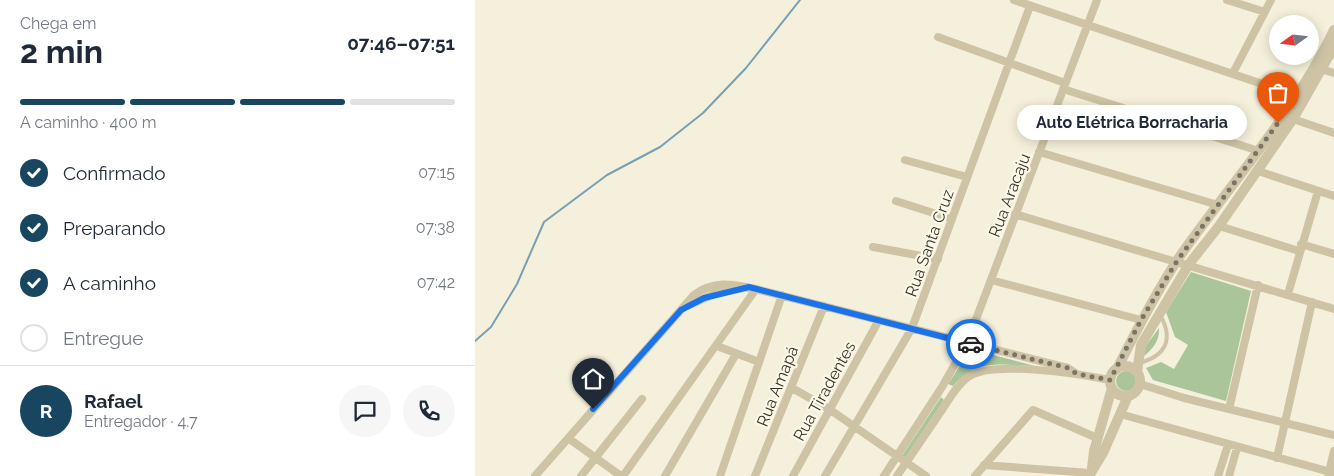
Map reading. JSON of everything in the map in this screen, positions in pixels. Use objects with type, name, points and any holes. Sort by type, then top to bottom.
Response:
[{"type":"street","points":[[1014,0],[1301,97]]},
{"type":"street","name":"Rua Aracaju","points":[[884,476],[942,387],[967,343],[1097,0]]},
{"type":"street","points":[[1227,0],[1265,12]]},
{"type":"street","points":[[1233,73],[1271,0]]},
{"type":"street","name":"Rua Santa Cruz","points":[[825,476],[912,328],[1030,6]]},
{"type":"street","points":[[1319,68],[1334,30]]},
{"type":"street","points":[[938,37],[1009,63],[1064,86],[1259,151]]},
{"type":"street","points":[[1090,473],[1111,384],[1141,320],[1177,261],[1301,97],[1334,47]]},
{"type":"street","points":[[1319,68],[1334,73]]},
{"type":"street","points":[[897,476],[953,394],[969,376],[983,371],[1021,369],[1077,374],[1111,384],[1119,395],[1128,396],[1137,391],[1140,384],[1138,368],[1141,345],[1189,264],[1219,226],[1293,120],[1301,97]]},
{"type":"street","points":[[1293,120],[1334,133]]},
{"type":"street","points":[[1039,152],[1218,205]]},
{"type":"street","points":[[905,160],[967,177]]},
{"type":"street","points":[[1258,171],[1334,196]]},
{"type":"street","points":[[1288,294],[1300,247],[1318,191]]},
{"type":"street","points":[[896,201],[952,219]]},
{"type":"street","points":[[1015,214],[1189,264],[1334,309]]},
{"type":"street","points":[[1219,226],[1334,254]]},
{"type":"street","points":[[873,247],[938,259]]},
{"type":"street","points":[[991,280],[1141,320]]},
{"type":"street","points":[[535,476],[693,295],[710,285],[734,284],[782,295],[1068,368],[1077,374]]},
{"type":"street","points":[[1229,409],[1258,285]]},
{"type":"street","points":[[568,438],[622,476],[717,346],[752,288]]},
{"type":"street","points":[[720,476],[782,295]]},
{"type":"street","points":[[1277,458],[1312,302]]},
{"type":"street","name":"Rua Amapá","points":[[755,476],[824,306]]},
{"type":"street","name":"Rua Tiradentes","points":[[793,476],[879,320]]},
{"type":"street","points":[[717,346],[759,362]]},
{"type":"street","points":[[665,476],[736,354]]},
{"type":"street","points":[[1117,369],[1138,368]]},
{"type":"street","points":[[1140,384],[1229,409],[1334,435]]},
{"type":"street","points":[[942,387],[953,394]]},
{"type":"street","points":[[792,388],[855,426],[926,476]]},
{"type":"street","points":[[1090,473],[1103,453],[1128,396]]},
{"type":"street","points":[[581,476],[642,399]]},
{"type":"street","points":[[975,476],[1033,410],[1097,438]]},
{"type":"street","points":[[1120,414],[1330,474],[1334,451]]},
{"type":"street","points":[[1218,476],[1228,445]]},
{"type":"street","points":[[1229,476],[1237,448]]},
{"type":"street","points":[[984,465],[1090,473]]},
{"type":"lane","points":[[1138,368],[1156,356],[1166,342],[1168,335],[1167,326],[1159,313]]},
{"type":"green space","points":[[1191,272],[1251,291],[1226,401],[1153,380],[1146,368],[1161,362],[1174,369],[1188,345],[1175,337],[1166,312]]},
{"type":"green space","points":[[1159,328],[1155,344],[1144,356],[1145,347]]},
{"type":"green space","points":[[971,349],[1035,366],[990,365],[971,371],[953,386],[948,384]]},
{"type":"green space","points":[[1126,371],[1133,374],[1136,381],[1133,388],[1126,391],[1119,388],[1116,381],[1119,374]]},
{"type":"green space","points":[[941,397],[944,400],[905,458],[902,456]]},
{"type":"waterway","points":[[475,341],[491,327],[517,284],[544,222],[607,175],[660,147],[703,113],[746,68],[800,0]]},
{"type":"way so far","points":[[971,344],[1068,368],[1077,374],[1110,380],[1141,320],[1177,261],[1278,123]]},
{"type":"place","name":"Auto Elétrica Borracharia","points":[[1278,123]]},
{"type":"route","points":[[593,409],[681,310],[696,300],[714,294],[749,287],[971,344]]}]
